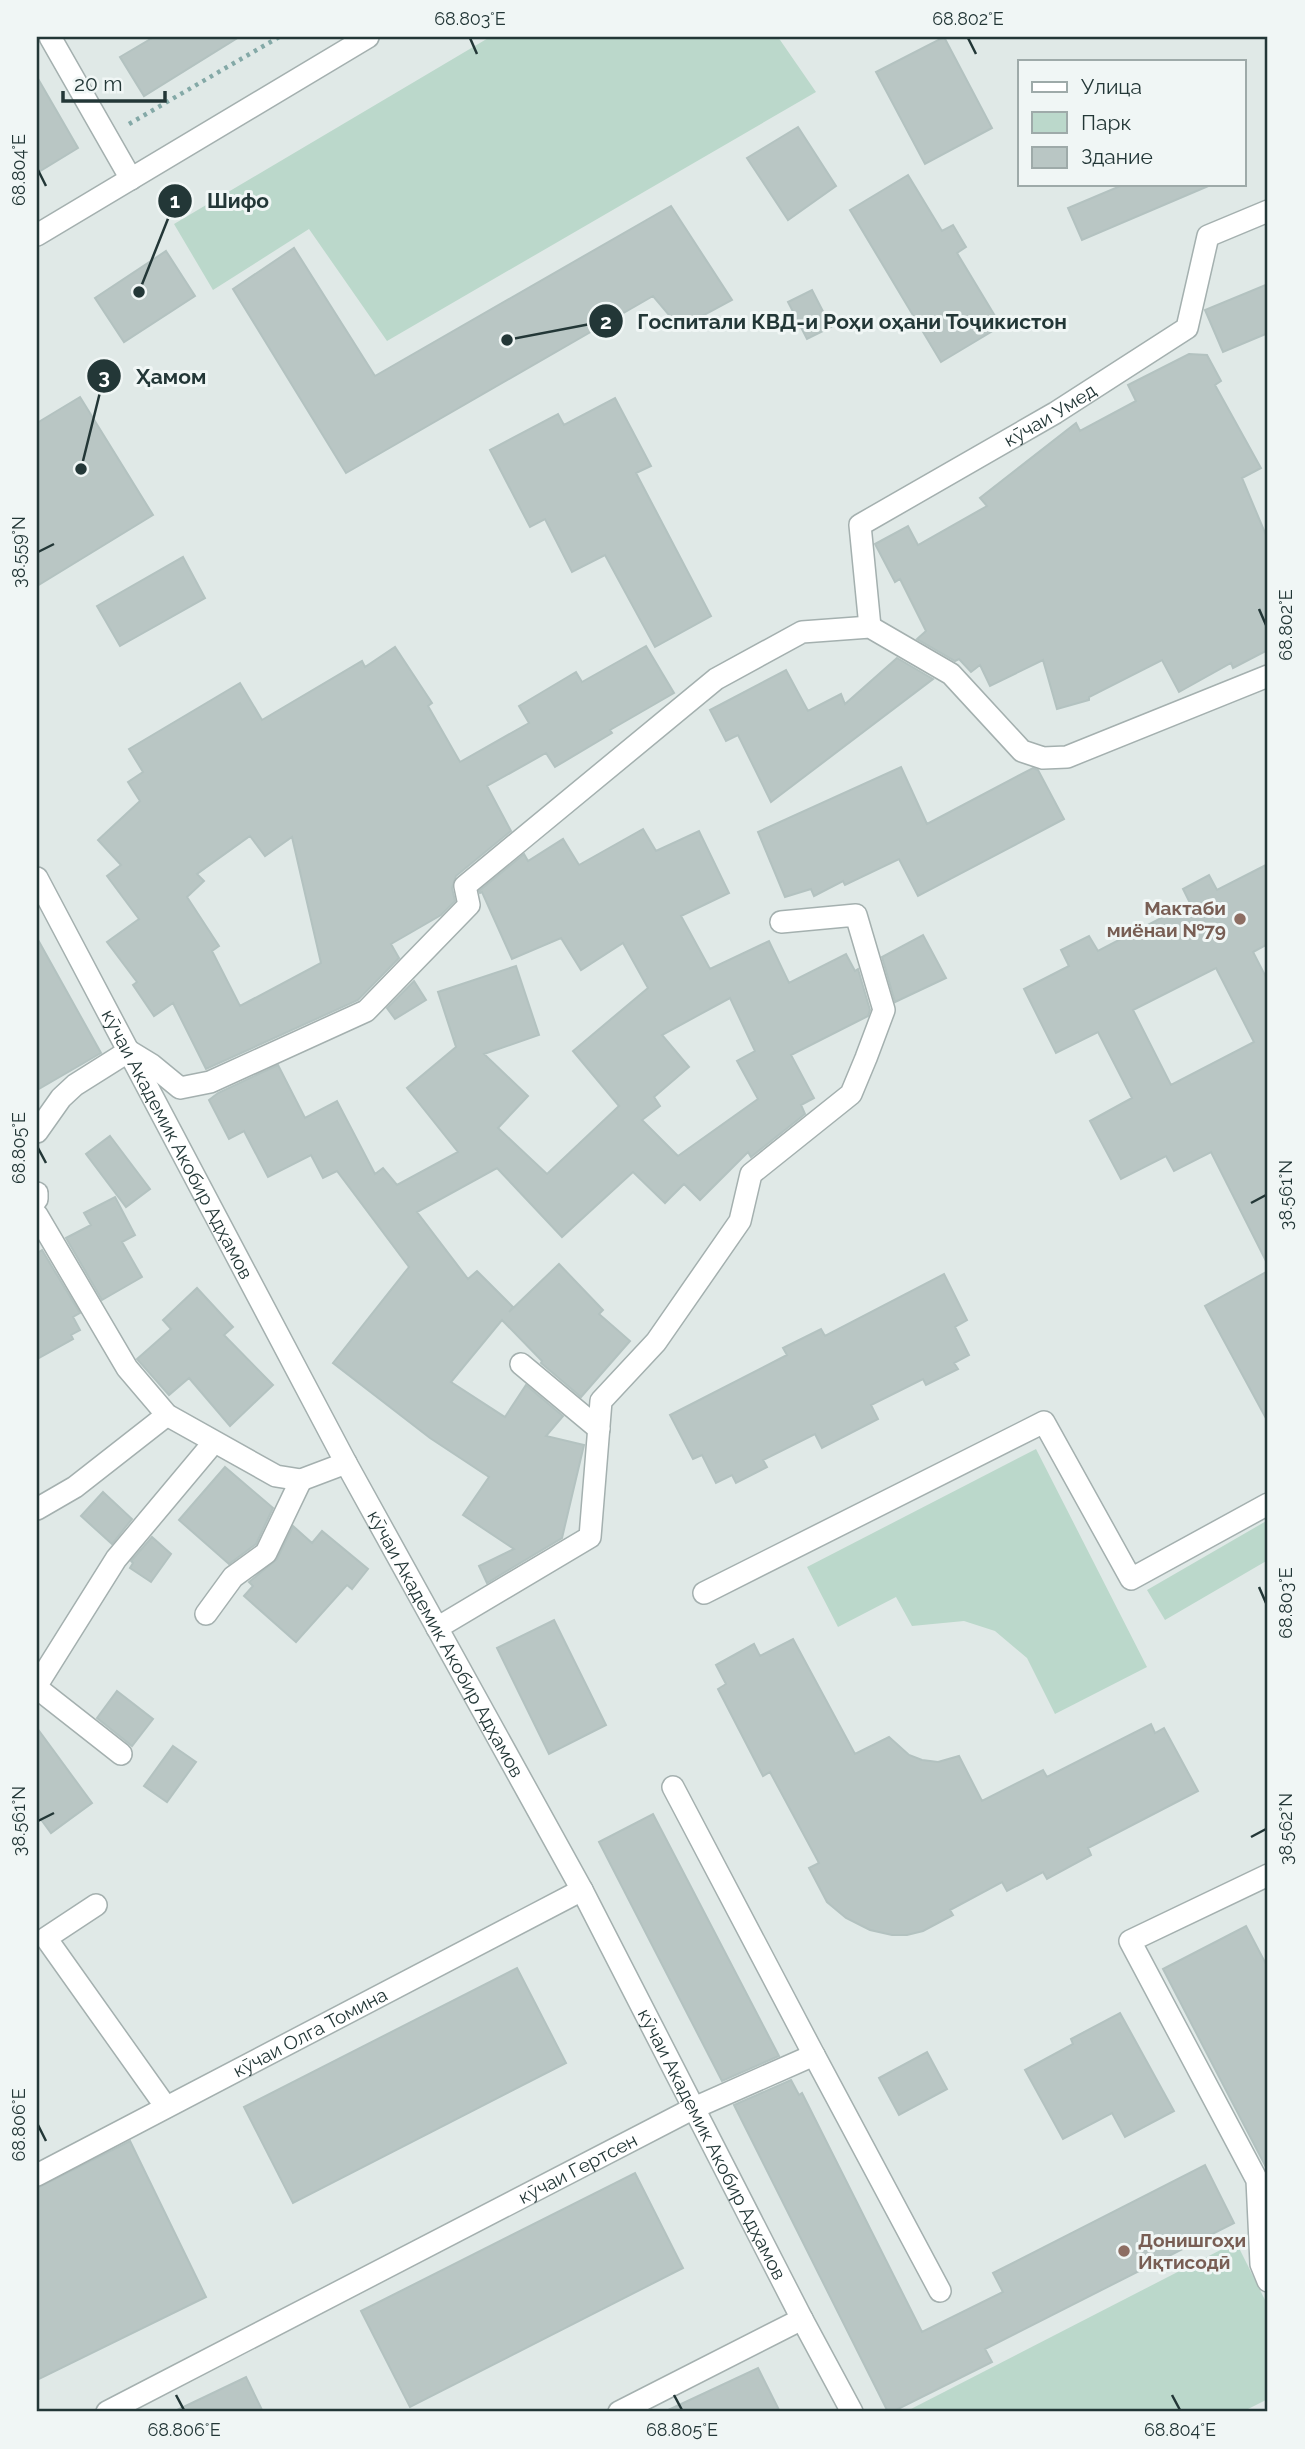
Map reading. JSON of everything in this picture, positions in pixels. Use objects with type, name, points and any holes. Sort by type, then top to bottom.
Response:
[{"type":"street","points":[[50,37],[131,179]]},
{"type":"street","points":[[37,235],[368,37]]},
{"type":"street","name":"кӯчаи Умед","points":[[870,627],[860,525],[1055,414],[1187,328],[1208,236],[1268,211]]},
{"type":"street","points":[[37,1132],[61,1098],[75,1085],[129,1051],[152,1065],[180,1088],[210,1082],[366,1011],[469,905],[465,886],[716,679],[802,632],[870,627],[951,674],[1022,751],[1042,758],[1067,757],[1268,676]]},
{"type":"street","name":"кӯчаи Академик Акобир Адҳамов","points":[[37,878],[346,1463],[582,1890],[852,2412]]},
{"type":"street","points":[[437,1628],[590,1537],[601,1401],[656,1342],[740,1221],[751,1174],[850,1094],[884,1010],[856,915],[781,922]]},
{"type":"street","points":[[37,1193],[37,1199]]},
{"type":"street","points":[[37,1215],[127,1368],[167,1415],[276,1476],[301,1480],[346,1463]]},
{"type":"street","points":[[521,1364],[599,1429]]},
{"type":"street","points":[[37,1509],[75,1487],[167,1415]]},
{"type":"street","points":[[704,1593],[1044,1422],[1131,1579],[1268,1504]]},
{"type":"street","points":[[121,1754],[37,1687],[116,1559],[214,1442]]},
{"type":"street","points":[[205,1614],[233,1577],[266,1553],[301,1480]]},
{"type":"street","points":[[673,1787],[940,2291]]},
{"type":"street","points":[[1268,1875],[1130,1941],[1257,2180],[1261,2264],[1268,2281]]},
{"type":"street","name":"кӯчаи Олга Томина","points":[[37,2175],[582,1890]]},
{"type":"street","points":[[96,1905],[46,1938],[166,2107]]},
{"type":"street","name":"кӯчаи Гертсен","points":[[107,2412],[694,2108],[814,2055]]},
{"type":"street","points":[[619,2412],[802,2319]]},
{"type":"path","points":[[107,137],[279,37]]},
{"type":"green space","points":[[490,37],[778,37],[816,92],[387,341],[309,229],[213,290],[174,224]]},
{"type":"green space","points":[[1036,1449],[1147,1667],[1055,1714],[1027,1658],[995,1631],[964,1621],[912,1626],[896,1597],[838,1627],[807,1567]]},
{"type":"green space","points":[[1268,1520],[1268,1560],[1165,1620],[1147,1590]]},
{"type":"green space","points":[[1236,2242],[1268,2306],[1268,2399],[1242,2412],[910,2412],[909,2410]]},
{"type":"building","points":[[154,37],[239,37],[144,96],[120,57]]},
{"type":"building","points":[[944,37],[992,128],[925,164],[876,72]]},
{"type":"building","points":[[37,77],[78,148],[37,173]]},
{"type":"building","points":[[798,127],[836,186],[788,220],[747,158]]},
{"type":"building","points":[[908,175],[942,231],[953,225],[966,247],[957,253],[1001,326],[941,362],[850,210]]},
{"type":"building","points":[[1120,186],[1208,186],[1082,240],[1068,208]]},
{"type":"building","points":[[671,206],[732,300],[680,328],[653,296],[346,473],[233,289],[294,248],[375,376]]},
{"type":"building","points":[[166,251],[195,296],[124,342],[95,298]]},
{"type":"building","points":[[1268,284],[1268,333],[1223,352],[1205,310]]},
{"type":"building","points":[[812,290],[831,327],[807,339],[788,302]]},
{"type":"building","points":[[1189,354],[1207,355],[1221,381],[1215,385],[1261,468],[1242,478],[1268,540],[1268,650],[1233,668],[1231,663],[1179,692],[1162,660],[1089,697],[1089,700],[1057,709],[1043,660],[990,686],[980,665],[971,672],[959,659],[955,661],[917,639],[926,631],[900,579],[895,582],[875,544],[908,526],[918,545],[987,506],[980,498],[1076,423],[1080,431],[1136,401],[1128,385]]},
{"type":"building","points":[[80,397],[153,515],[37,586],[37,423]]},
{"type":"building","points":[[615,398],[651,466],[636,473],[711,616],[655,647],[605,555],[572,572],[545,519],[530,527],[490,450],[558,414],[564,425]]},
{"type":"building","points":[[183,557],[205,598],[120,646],[97,606]]},
{"type":"building","points":[[646,646],[674,693],[610,730],[612,733],[555,767],[546,753],[487,786],[511,831],[456,876],[452,888],[455,901],[441,915],[391,944],[399,958],[358,1000],[206,1069],[173,1003],[154,1016],[133,985],[137,982],[107,942],[139,919],[107,876],[121,865],[98,840],[140,801],[128,782],[143,772],[129,749],[240,683],[262,720],[362,661],[365,667],[395,647],[432,703],[428,706],[460,762],[529,723],[519,706],[576,672],[582,682]],"holes":[[[250,836],[265,856],[292,837],[321,963],[240,1006],[212,951],[219,946],[187,897],[204,881],[197,874]]]},
{"type":"building","points":[[897,658],[933,679],[771,802],[738,735],[726,741],[710,710],[786,670],[808,711],[841,694],[845,704]]},
{"type":"building","points":[[901,767],[927,824],[1033,768],[1038,770],[1064,819],[918,896],[899,859],[845,885],[843,881],[814,896],[811,889],[785,897],[758,832]]},
{"type":"building","points":[[643,829],[656,851],[699,831],[729,893],[681,916],[710,969],[769,941],[789,983],[846,954],[855,971],[858,969],[870,1010],[868,1016],[791,1055],[814,1098],[801,1105],[805,1114],[751,1157],[748,1152],[700,1200],[684,1184],[665,1203],[633,1172],[562,1237],[497,1168],[417,1212],[468,1279],[477,1271],[513,1307],[509,1312],[559,1264],[603,1310],[599,1314],[630,1341],[581,1397],[541,1363],[502,1320],[451,1382],[505,1417],[526,1385],[563,1416],[546,1436],[584,1445],[562,1538],[487,1583],[479,1566],[514,1549],[463,1515],[489,1477],[430,1438],[333,1363],[409,1267],[337,1171],[323,1178],[311,1155],[268,1177],[244,1131],[229,1139],[209,1100],[218,1093],[278,1065],[305,1118],[337,1101],[375,1174],[383,1168],[397,1185],[458,1152],[407,1088],[456,1047],[438,992],[516,966],[539,1035],[484,1054],[528,1096],[498,1128],[547,1174],[619,1106],[573,1051],[648,988],[623,943],[581,970],[561,938],[512,959],[482,892],[479,891],[524,854],[528,861],[563,839],[579,865]],"holes":[[[730,998],[755,1051],[737,1061],[758,1099],[678,1156],[642,1120],[660,1106],[654,1097],[689,1067],[662,1035]]]},
{"type":"building","points":[[1268,864],[1268,944],[1253,952],[1268,981],[1268,1265],[1211,1152],[1174,1171],[1166,1156],[1121,1179],[1090,1121],[1132,1098],[1098,1032],[1056,1053],[1024,989],[1069,966],[1061,950],[1089,936],[1098,951],[1190,903],[1183,889],[1209,875],[1217,890]],"holes":[[[1216,968],[1254,1042],[1171,1085],[1133,1010]]]},
{"type":"building","points":[[923,935],[946,978],[895,1002],[882,957]]},
{"type":"building","points":[[37,938],[101,1053],[37,1090]]},
{"type":"building","points":[[414,981],[426,1000],[395,1019],[387,1008]]},
{"type":"building","points":[[110,1136],[150,1189],[126,1207],[86,1154]]},
{"type":"building","points":[[115,1197],[135,1235],[122,1242],[142,1277],[102,1300],[66,1238],[91,1225],[84,1213]]},
{"type":"building","points":[[42,1250],[80,1313],[73,1317],[80,1330],[71,1335],[73,1339],[37,1359],[37,1253]]},
{"type":"building","points":[[1268,1271],[1268,1422],[1205,1306]]},
{"type":"building","points":[[944,1274],[967,1320],[955,1327],[969,1355],[954,1363],[958,1369],[926,1385],[923,1379],[871,1405],[878,1419],[822,1448],[815,1434],[763,1460],[767,1467],[736,1483],[732,1475],[716,1483],[702,1455],[693,1459],[670,1415],[787,1355],[783,1348],[821,1329],[825,1336]]},
{"type":"building","points":[[197,1288],[233,1327],[224,1335],[273,1385],[230,1426],[189,1378],[169,1395],[137,1359],[171,1329],[163,1320]]},
{"type":"building","points":[[225,1467],[273,1508],[256,1544],[229,1564],[179,1520]]},
{"type":"building","points":[[103,1492],[132,1519],[112,1544],[81,1516]]},
{"type":"building","points":[[293,1526],[312,1543],[322,1531],[368,1569],[352,1589],[347,1585],[296,1642],[244,1596],[253,1586],[249,1582],[277,1559]]},
{"type":"building","points":[[152,1537],[171,1554],[151,1582],[130,1568],[133,1563],[131,1561]]},
{"type":"building","points":[[554,1620],[606,1725],[549,1754],[497,1648]]},
{"type":"building","points":[[793,1639],[855,1754],[889,1737],[909,1755],[922,1760],[938,1762],[959,1756],[982,1801],[1043,1770],[1047,1777],[1151,1724],[1155,1733],[1164,1728],[1198,1791],[1088,1848],[1091,1855],[1047,1879],[1043,1872],[1007,1891],[1002,1882],[950,1910],[953,1915],[923,1931],[892,1935],[870,1930],[846,1918],[827,1902],[809,1868],[819,1863],[770,1772],[763,1776],[718,1689],[726,1684],[716,1665],[754,1644],[760,1656]]},
{"type":"building","points":[[117,1691],[153,1719],[132,1746],[97,1718]]},
{"type":"building","points":[[37,1728],[92,1803],[51,1833],[37,1814]]},
{"type":"building","points":[[173,1746],[196,1762],[167,1802],[144,1786]]},
{"type":"building","points":[[653,1814],[779,2056],[722,2081],[599,1842]]},
{"type":"building","points":[[1246,1926],[1268,1968],[1268,2171],[1163,1969]]},
{"type":"building","points":[[517,1968],[566,2063],[293,2203],[244,2107]]},
{"type":"building","points":[[1120,2013],[1174,2111],[1125,2137],[1112,2113],[1063,2139],[1025,2070],[1073,2044],[1071,2039]]},
{"type":"building","points":[[927,2052],[947,2089],[899,2115],[879,2078]]},
{"type":"building","points":[[791,2080],[799,2095],[802,2093],[922,2332],[1003,2292],[993,2273],[1205,2165],[1234,2223],[985,2349],[992,2362],[888,2412],[734,2105]]},
{"type":"building","points":[[130,2141],[206,2297],[37,2380],[37,2188]]},
{"type":"building","points":[[635,2173],[683,2268],[410,2407],[361,2311]]},
{"type":"building","points":[[758,2368],[780,2412],[664,2412]]},
{"type":"building","points":[[246,2377],[263,2412],[173,2412]]},
{"type":"place","name":"Шифо","points":[[139,292]]},
{"type":"place","name":"Госпитали КВД-и Роҳи оҳани Тоҷикистон","points":[[507,340]]},
{"type":"place","name":"Ҳамом","points":[[81,469]]},
{"type":"place","name":"Мактаби миёнаи №79","points":[[1240,919]]},
{"type":"place","name":"Донишгоҳи Иқтисодӣ","points":[[1124,2251]]}]
